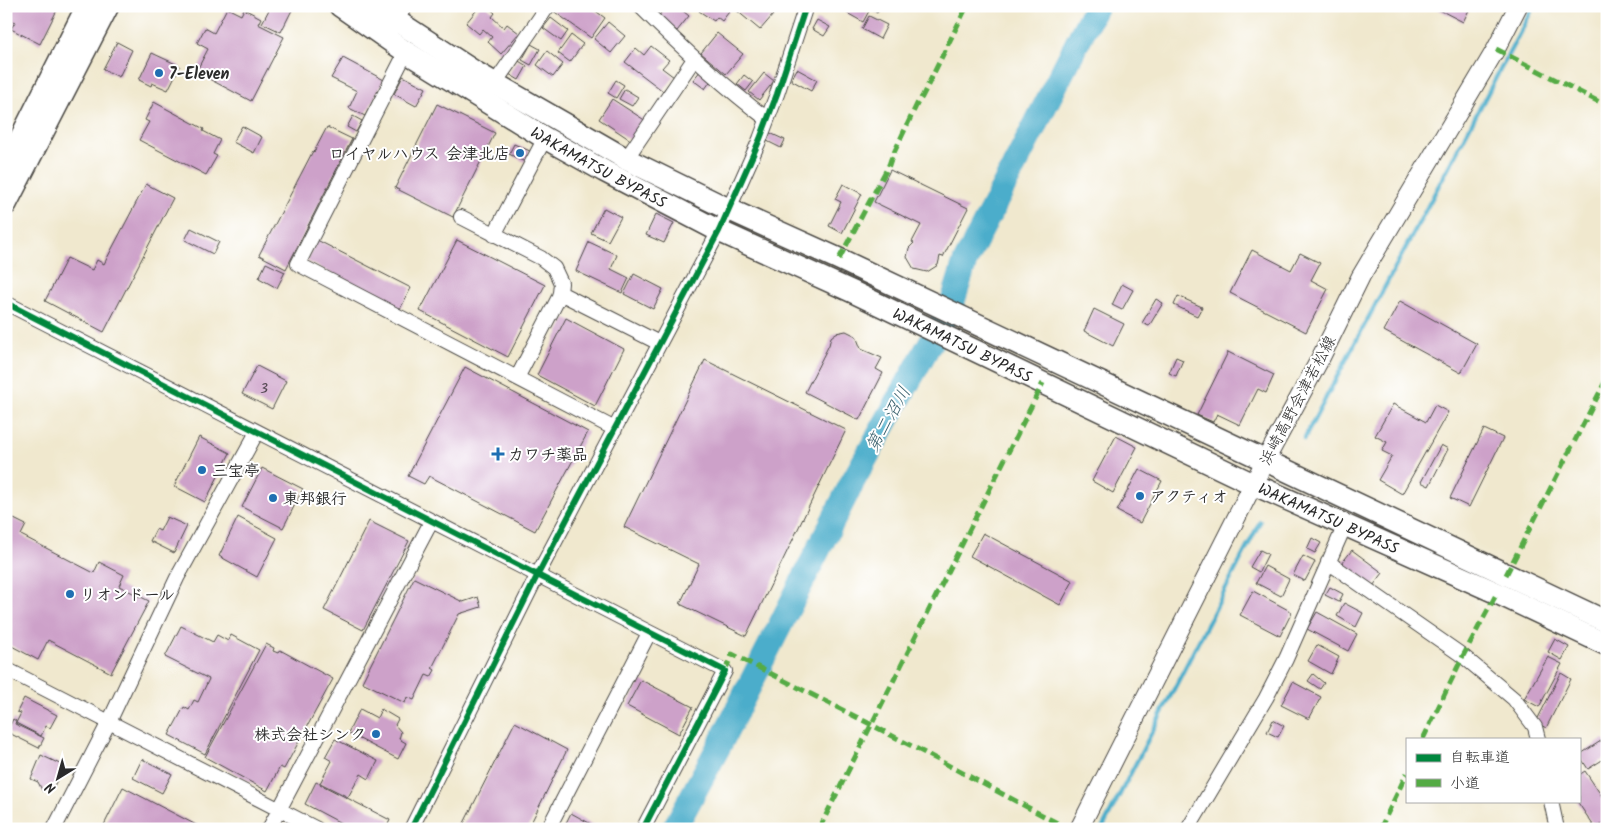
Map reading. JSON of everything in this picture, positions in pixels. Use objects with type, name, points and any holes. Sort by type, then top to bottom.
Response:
[{"type":"highway","points":[[6,167],[87,6]]},
{"type":"highway","points":[[7,205],[108,6]]},
{"type":"highway","name":"WAKAMATSU BYPASS","points":[[340,6],[396,22]]},
{"type":"highway","name":"WAKAMATSU BYPASS","points":[[374,6],[396,22],[495,83],[626,159],[728,209],[1607,622]]},
{"type":"highway","name":"WAKAMATSU BYPASS","points":[[396,22],[406,52],[545,138],[719,231],[913,321],[1253,484],[1607,645]]},
{"type":"main road","name":"浜崎高野会津若松線","points":[[1079,829],[1253,484],[1320,359],[1361,276],[1496,49],[1518,6]]},
{"type":"street","points":[[495,83],[548,6]]},
{"type":"street","points":[[640,6],[694,59],[767,119]]},
{"type":"street","points":[[411,829],[537,576],[719,231],[760,139],[804,12]]},
{"type":"street","points":[[406,52],[298,264],[615,429]]},
{"type":"street","points":[[626,159],[694,59]]},
{"type":"street","points":[[494,235],[545,138]]},
{"type":"street","points":[[461,217],[541,258],[554,268],[561,282],[560,293],[517,378]]},
{"type":"street","points":[[560,293],[659,343]]},
{"type":"street","points":[[6,303],[725,672],[643,829]]},
{"type":"street","points":[[54,829],[109,722],[176,578],[257,432]]},
{"type":"street","points":[[269,829],[431,522]]},
{"type":"street","points":[[1188,829],[1266,698],[1286,658],[1345,525]]},
{"type":"street","points":[[1328,562],[1463,656],[1514,699],[1535,728],[1538,738]]},
{"type":"street","points":[[548,829],[649,633]]},
{"type":"street","points":[[6,669],[317,829]]},
{"type":"street","points":[[1551,802],[1557,829]]},
{"type":"building","points":[[6,6],[59,6],[40,44],[11,29],[15,22],[6,18]]},
{"type":"building","points":[[271,6],[294,6],[281,32],[262,23]]},
{"type":"building","points":[[480,6],[487,6],[495,13],[492,17],[504,28],[507,24],[519,33],[501,54],[488,42],[492,37],[483,29],[479,34],[466,23]]},
{"type":"building","points":[[555,6],[589,6],[605,18],[591,38],[552,10]]},
{"type":"building","points":[[646,6],[658,6],[661,9],[656,15]]},
{"type":"building","points":[[666,6],[677,6],[689,16],[677,31],[658,17]]},
{"type":"building","points":[[703,6],[730,6],[732,8],[722,21],[717,17],[714,21],[699,11]]},
{"type":"building","points":[[738,6],[762,6],[773,15],[760,30],[736,10]]},
{"type":"building","points":[[851,6],[861,6],[869,11],[863,22],[847,13]]},
{"type":"building","points":[[866,6],[882,6],[877,13]]},
{"type":"building","points":[[1432,6],[1471,6],[1463,22]]},
{"type":"building","points":[[227,8],[241,15],[244,9],[261,18],[258,24],[284,37],[251,101],[196,72],[208,49],[197,43],[205,28],[214,33]]},
{"type":"building","points":[[869,16],[887,25],[880,39],[862,29]]},
{"type":"building","points":[[551,18],[568,31],[561,41],[543,28]]},
{"type":"building","points":[[817,20],[830,27],[824,36],[812,29]]},
{"type":"building","points":[[608,22],[625,36],[611,53],[594,39]]},
{"type":"building","points":[[717,33],[743,54],[726,74],[701,53]]},
{"type":"building","points":[[571,35],[583,44],[570,62],[558,53]]},
{"type":"building","points":[[117,42],[132,50],[119,77],[103,69]]},
{"type":"building","points":[[531,44],[540,49],[531,65],[522,60]]},
{"type":"building","points":[[651,46],[669,60],[662,68],[674,77],[663,91],[625,62],[636,48],[644,55]]},
{"type":"building","points":[[547,51],[563,64],[553,77],[537,65]]},
{"type":"building","name":"7-Eleven","points":[[152,53],[180,66],[168,90],[152,83],[151,86],[139,80]]},
{"type":"building","points":[[343,58],[384,80],[365,116],[349,108],[357,91],[331,78]]},
{"type":"building","points":[[517,60],[527,66],[519,80],[509,74]]},
{"type":"building","points":[[797,69],[817,80],[811,91],[791,80]]},
{"type":"building","points":[[701,70],[712,79],[705,89],[693,80]]},
{"type":"building","points":[[764,73],[774,81],[759,100],[749,92]]},
{"type":"building","points":[[744,75],[753,82],[746,91],[737,84]]},
{"type":"building","points":[[403,76],[426,88],[416,106],[394,94]]},
{"type":"building","points":[[616,80],[624,85],[616,98],[608,93]]},
{"type":"building","points":[[625,89],[638,97],[632,106],[619,99]]},
{"type":"building","points":[[612,99],[646,121],[632,141],[599,119]]},
{"type":"building","points":[[154,102],[204,129],[203,131],[220,140],[213,154],[217,156],[206,175],[139,140],[149,122],[145,120]]},
{"type":"building","points":[[437,104],[495,133],[453,217],[395,188]]},
{"type":"building","points":[[353,116],[362,121],[356,132],[347,127]]},
{"type":"building","points":[[242,126],[262,137],[254,153],[233,142]]},
{"type":"building","points":[[327,127],[352,139],[286,269],[259,255]]},
{"type":"building","points":[[770,133],[785,140],[781,148],[767,141]]},
{"type":"building","name":"ロイヤルハウス 会津北店","points":[[514,144],[530,151],[525,162],[509,154]]},
{"type":"building","points":[[890,170],[968,208],[943,257],[940,256],[938,265],[927,272],[914,269],[907,257],[909,248],[914,243],[912,242],[921,225],[874,202]]},
{"type":"building","points":[[146,184],[173,198],[104,332],[45,301],[67,258],[92,270],[97,260],[104,264]]},
{"type":"building","points":[[843,184],[862,194],[842,233],[829,226],[841,202],[835,199]]},
{"type":"building","points":[[604,208],[621,217],[608,241],[591,233]]},
{"type":"building","points":[[656,214],[674,223],[664,243],[646,235]]},
{"type":"building","points":[[191,228],[219,242],[213,254],[185,240]]},
{"type":"building","points":[[317,240],[411,288],[400,309],[307,261]]},
{"type":"building","points":[[457,240],[545,285],[508,357],[420,311]]},
{"type":"building","points":[[589,242],[617,255],[611,269],[629,278],[622,293],[576,271]]},
{"type":"building","points":[[1252,250],[1291,270],[1300,253],[1320,263],[1311,280],[1328,289],[1306,332],[1230,293]]},
{"type":"building","points":[[266,263],[285,272],[277,288],[259,278]]},
{"type":"building","points":[[634,274],[663,289],[653,309],[624,294]]},
{"type":"building","points":[[1122,284],[1133,290],[1122,310],[1112,305]]},
{"type":"building","points":[[1178,296],[1202,307],[1197,316],[1174,305]]},
{"type":"building","points":[[1156,299],[1163,303],[1149,326],[1142,323]]},
{"type":"building","points":[[1400,301],[1477,344],[1461,373],[1384,331]]},
{"type":"building","points":[[1094,309],[1124,324],[1113,346],[1084,331]]},
{"type":"building","points":[[566,318],[624,349],[595,406],[537,375]]},
{"type":"building","points":[[846,331],[856,336],[861,349],[882,358],[876,369],[883,373],[859,420],[805,392],[829,345],[831,337],[836,333]]},
{"type":"building","points":[[1228,352],[1274,375],[1266,393],[1258,389],[1240,425],[1217,414],[1213,422],[1197,415]]},
{"type":"building","points":[[1176,357],[1183,360],[1176,376],[1169,373]]},
{"type":"building","points":[[705,360],[846,430],[746,636],[680,604],[699,564],[624,527]]},
{"type":"building","points":[[257,366],[286,381],[272,409],[242,394]]},
{"type":"building","name":"カワチ薬品","points":[[465,367],[588,432],[535,531],[429,476],[424,484],[408,476]]},
{"type":"building","points":[[1393,404],[1426,422],[1435,405],[1448,412],[1402,494],[1378,480],[1392,456],[1382,451],[1387,442],[1375,436]]},
{"type":"building","points":[[1484,429],[1503,438],[1469,507],[1450,498]]},
{"type":"building","points":[[1116,436],[1137,447],[1113,493],[1092,481]]},
{"type":"building","name":"三宝亭","points":[[199,437],[230,453],[205,502],[174,486]]},
{"type":"building","points":[[1441,445],[1448,449],[1429,486],[1421,482]]},
{"type":"building","name":"東邦銀行","points":[[262,468],[303,489],[283,528],[242,507]]},
{"type":"building","name":"アクティオ","points":[[1139,469],[1162,481],[1140,523],[1117,511]]},
{"type":"building","name":"リオンドール","points":[[6,515],[26,525],[21,535],[94,573],[99,562],[124,575],[119,586],[149,601],[111,673],[48,640],[38,660],[6,643]]},
{"type":"building","points":[[167,517],[187,526],[174,553],[150,541],[156,529],[160,531]]},
{"type":"building","points":[[238,517],[277,538],[257,577],[219,556]]},
{"type":"building","points":[[369,521],[409,541],[363,630],[324,610]]},
{"type":"building","points":[[983,533],[1073,581],[1060,605],[970,556]]},
{"type":"building","points":[[1312,538],[1321,543],[1315,553],[1307,549]]},
{"type":"building","points":[[1260,550],[1268,554],[1259,572],[1250,567]]},
{"type":"building","points":[[1352,550],[1383,573],[1373,586],[1342,563]]},
{"type":"building","points":[[1303,556],[1315,562],[1305,581],[1293,575]]},
{"type":"building","points":[[1265,566],[1289,579],[1281,596],[1256,583]]},
{"type":"building","points":[[414,578],[463,602],[478,597],[481,607],[459,614],[432,668],[435,670],[431,677],[426,675],[414,700],[407,697],[405,703],[362,682]]},
{"type":"building","points":[[1330,587],[1343,594],[1339,602],[1325,595]]},
{"type":"building","points":[[1253,591],[1292,612],[1280,636],[1240,615]]},
{"type":"building","points":[[1344,603],[1363,613],[1356,627],[1337,616]]},
{"type":"building","points":[[1317,612],[1357,634],[1348,651],[1307,629]]},
{"type":"building","points":[[181,626],[213,642],[217,635],[228,641],[231,635],[259,650],[205,754],[169,735],[184,707],[189,710],[194,700],[198,702],[209,679],[165,657]]},
{"type":"building","points":[[1555,639],[1569,647],[1562,660],[1548,652]]},
{"type":"building","points":[[266,644],[274,648],[273,651],[278,653],[280,650],[333,679],[284,769],[280,767],[267,791],[205,757]]},
{"type":"building","points":[[1317,645],[1339,657],[1331,674],[1308,661]]},
{"type":"building","points":[[1548,657],[1562,664],[1539,707],[1524,699]]},
{"type":"building","points":[[1561,673],[1571,679],[1546,728],[1536,722]]},
{"type":"building","points":[[1313,674],[1324,683],[1320,689],[1308,681]]},
{"type":"building","points":[[641,680],[693,707],[679,734],[627,706]]},
{"type":"building","points":[[1293,682],[1321,697],[1309,719],[1281,705]]},
{"type":"building","points":[[24,698],[57,715],[50,728],[46,726],[41,736],[16,723],[21,713],[17,712]]},
{"type":"building","name":"株式会社シンク","points":[[360,709],[377,718],[381,709],[398,719],[395,725],[401,732],[399,739],[406,743],[398,759],[348,733]]},
{"type":"building","points":[[13,719],[16,721],[15,724],[44,738],[39,748],[7,732]]},
{"type":"building","points":[[1273,720],[1284,726],[1278,737],[1267,732]]},
{"type":"building","points":[[515,722],[567,750],[528,829],[461,829]]},
{"type":"building","points":[[335,739],[378,761],[369,779],[361,774],[348,797],[320,783],[332,761],[325,757]]},
{"type":"building","points":[[1604,739],[1607,744],[1607,757],[1588,769],[1580,754]]},
{"type":"building","points":[[41,755],[64,766],[52,790],[46,787],[43,792],[38,782],[31,779]]},
{"type":"building","points":[[142,759],[172,774],[162,793],[133,778]]},
{"type":"building","points":[[1585,771],[1607,804],[1607,820],[1595,828],[1578,802],[1580,802],[1580,774]]},
{"type":"building","points":[[316,782],[390,820],[386,829],[352,829],[305,804]]},
{"type":"building","points":[[123,787],[204,829],[102,829]]},
{"type":"building","points":[[571,813],[600,829],[563,829]]},
{"type":"waterway","name":"第二沼川","points":[[674,829],[719,746],[853,481],[952,304],[965,262],[1096,6]]},
{"type":"waterway","points":[[1304,439],[1534,6]]},
{"type":"waterway","points":[[1102,829],[1260,522]]},
{"type":"marked path","points":[[839,259],[889,165],[917,104],[967,6]]},
{"type":"marked path","points":[[1496,49],[1607,106]]},
{"type":"marked path","points":[[1506,575],[1607,378]]},
{"type":"marked path","points":[[819,829],[1043,383]]},
{"type":"marked path","points":[[1423,738],[1463,656],[1497,593]]},
{"type":"marked path","points":[[725,671],[732,654],[872,725],[1061,825]]},
{"type":"marked path","points":[[1380,829],[1406,775]]},
{"type":"cycle path","points":[[411,829],[537,576],[719,231],[760,139],[804,12]]},
{"type":"cycle path","points":[[6,303],[725,671],[643,829]]},
{"type":"place","name":"7-Eleven","points":[[159,73]]},
{"type":"place","name":"ロイヤルハウス 会津北店","points":[[520,153]]},
{"type":"place","name":"カワチ薬品","points":[[498,454]]},
{"type":"place","name":"三宝亭","points":[[202,470]]},
{"type":"place","name":"アクティオ","points":[[1140,496]]},
{"type":"place","name":"東邦銀行","points":[[273,498]]},
{"type":"place","name":"リオンドール","points":[[70,594]]},
{"type":"place","name":"株式会社シンク","points":[[376,734]]}]
